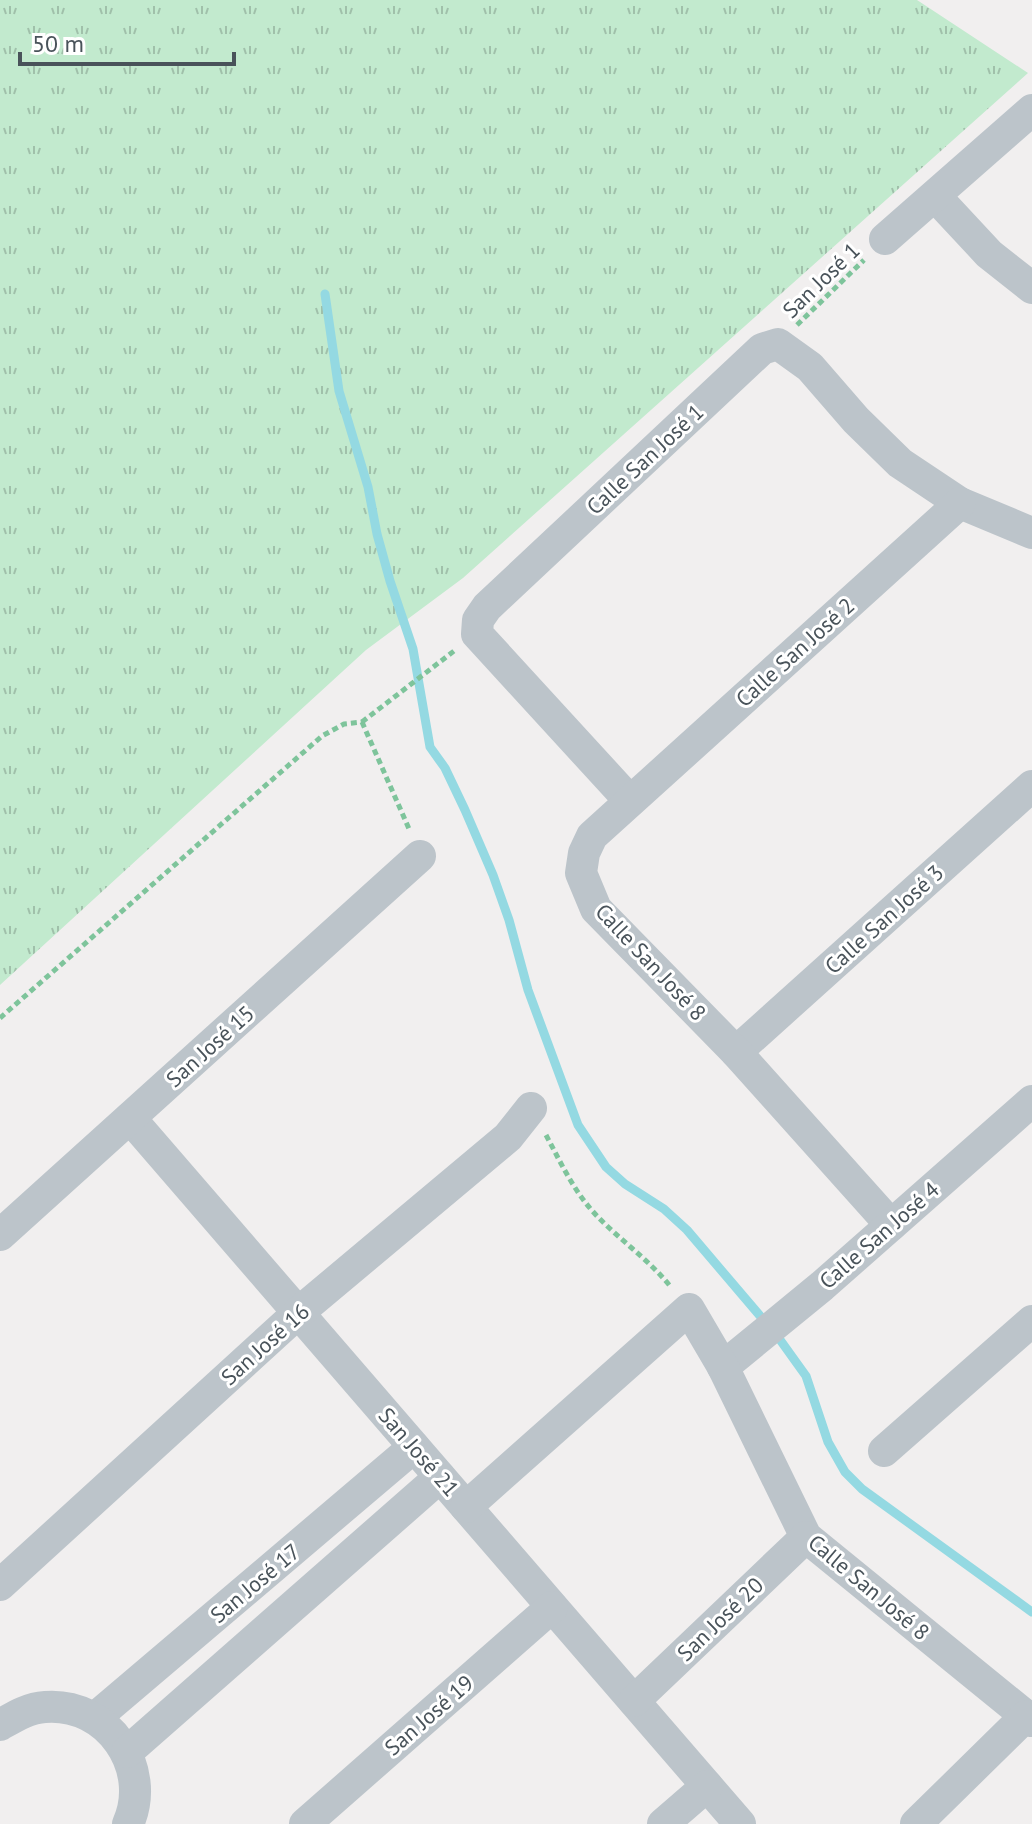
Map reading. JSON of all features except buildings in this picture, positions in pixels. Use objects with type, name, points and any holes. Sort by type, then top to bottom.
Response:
[{"type":"street","points":[[885,239],[1032,110]]},
{"type":"street","points":[[935,196],[989,254],[1032,288]]},
{"type":"street","points":[[778,344],[810,367],[856,420],[900,463],[960,503],[1032,533]]},
{"type":"street","name":"Calle San José 1","points":[[630,801],[477,634],[478,620],[487,607],[753,357],[762,349],[778,344]]},
{"type":"street","name":"Calle San José 2","points":[[630,801],[960,503]]},
{"type":"street","name":"Calle San José 3","points":[[736,1052],[1032,786]]},
{"type":"street","name":"Calle San José 8","points":[[630,801],[592,836],[584,853],[581,873],[596,909],[736,1052],[891,1225]]},
{"type":"street","name":"San José 15","points":[[0,1235],[420,856]]},
{"type":"street","name":"Calle San José 4","points":[[723,1367],[822,1286],[1032,1101]]},
{"type":"street","name":"San José 16","points":[[0,1585],[298,1313],[508,1137],[531,1108]]},
{"type":"street","name":"San José 21","points":[[130,1118],[740,1824]]},
{"type":"street","points":[[466,1507],[689,1309]]},
{"type":"street","name":"Calle San José 8","points":[[689,1309],[723,1367],[806,1537],[1029,1719]]},
{"type":"street","points":[[884,1451],[1032,1321]]},
{"type":"street","name":"San José 17","points":[[95,1718],[414,1447]]},
{"type":"street","name":"San José 17","points":[[127,1752],[440,1477]]},
{"type":"street","name":"San José 20","points":[[634,1701],[806,1537]]},
{"type":"street","name":"San José 19","points":[[305,1824],[552,1607]]},
{"type":"street","points":[[0,1725],[21,1713],[46,1707],[71,1709],[95,1718],[113,1733],[127,1752],[134,1772],[136,1792],[128,1824]]},
{"type":"street","points":[[916,1824],[1029,1719]]},
{"type":"street","points":[[663,1824],[707,1786]]},
{"type":"path","name":"San José 1","points":[[778,344],[885,239]]},
{"type":"path","points":[[0,1018],[322,736],[344,724],[362,722],[438,664]]},
{"type":"path","points":[[362,722],[420,856]]},
{"type":"path","points":[[531,1108],[571,1184],[596,1215],[661,1274],[689,1309]]},
{"type":"green space","points":[[0,0],[917,0],[1028,73],[463,578],[366,650],[0,985]]},
{"type":"waterway","points":[[325,294],[339,391],[368,487],[390,581],[413,649],[430,747],[445,768],[493,875],[528,990],[578,1125],[606,1167],[625,1184],[664,1209],[687,1230],[778,1337],[806,1376],[828,1442],[845,1472],[862,1489],[1032,1612]]}]
